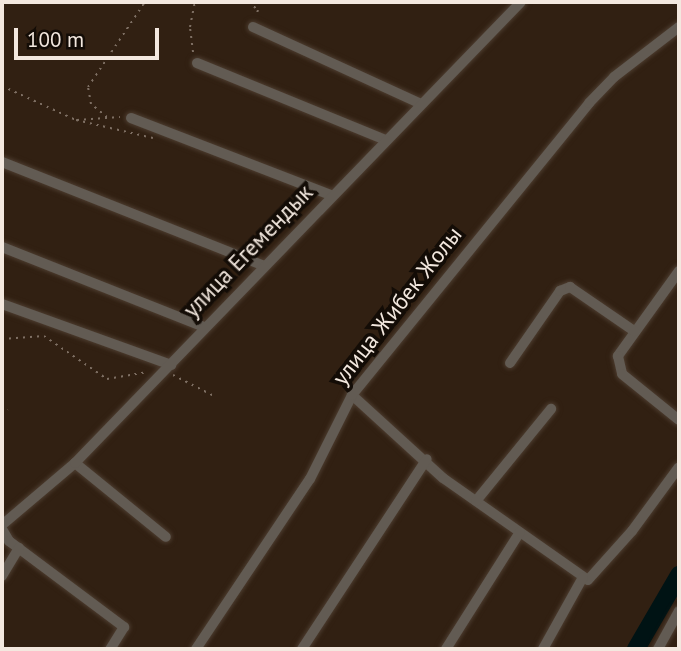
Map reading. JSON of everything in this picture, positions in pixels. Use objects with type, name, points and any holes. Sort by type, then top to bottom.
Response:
[{"type":"street","name":"улица Егемендык","points":[[2,527],[75,463],[168,368],[262,265],[521,2]]},
{"type":"street","points":[[253,27],[421,104]]},
{"type":"street","name":"улица Жибек Жолы","points":[[196,649],[310,480],[352,395],[589,103],[614,77],[679,27]]},
{"type":"street","points":[[197,63],[386,140]]},
{"type":"street","points":[[131,118],[331,195]]},
{"type":"street","points":[[2,162],[262,265]]},
{"type":"street","points":[[2,247],[204,327]]},
{"type":"street","points":[[679,271],[618,356],[622,374],[679,420]]},
{"type":"street","points":[[510,363],[560,291],[570,287],[634,331]]},
{"type":"street","points":[[2,304],[168,368]]},
{"type":"street","points":[[352,395],[427,459],[443,478],[588,580],[632,531],[679,467]]},
{"type":"street","points":[[476,501],[551,409]]},
{"type":"street","points":[[302,649],[427,459]]},
{"type":"street","points":[[75,463],[166,537]]},
{"type":"street","points":[[2,527],[19,548],[124,627],[110,649]]},
{"type":"street","points":[[446,649],[520,532]]},
{"type":"street","points":[[2,576],[19,548]]},
{"type":"street","points":[[543,649],[583,577]]},
{"type":"street","points":[[657,649],[679,611]]},
{"type":"path","points":[[107,117],[91,104],[88,87],[145,2]]},
{"type":"path","points":[[195,2],[190,27],[197,63]]},
{"type":"path","points":[[249,2],[257,10],[253,27]]},
{"type":"path","points":[[2,86],[76,120],[160,139]]},
{"type":"path","points":[[76,120],[131,118]]},
{"type":"path","points":[[2,339],[44,335],[107,379],[168,368],[216,397]]},
{"type":"path","points":[[2,414],[8,410]]},
{"type":"waterway","points":[[636,649],[679,575]]}]
